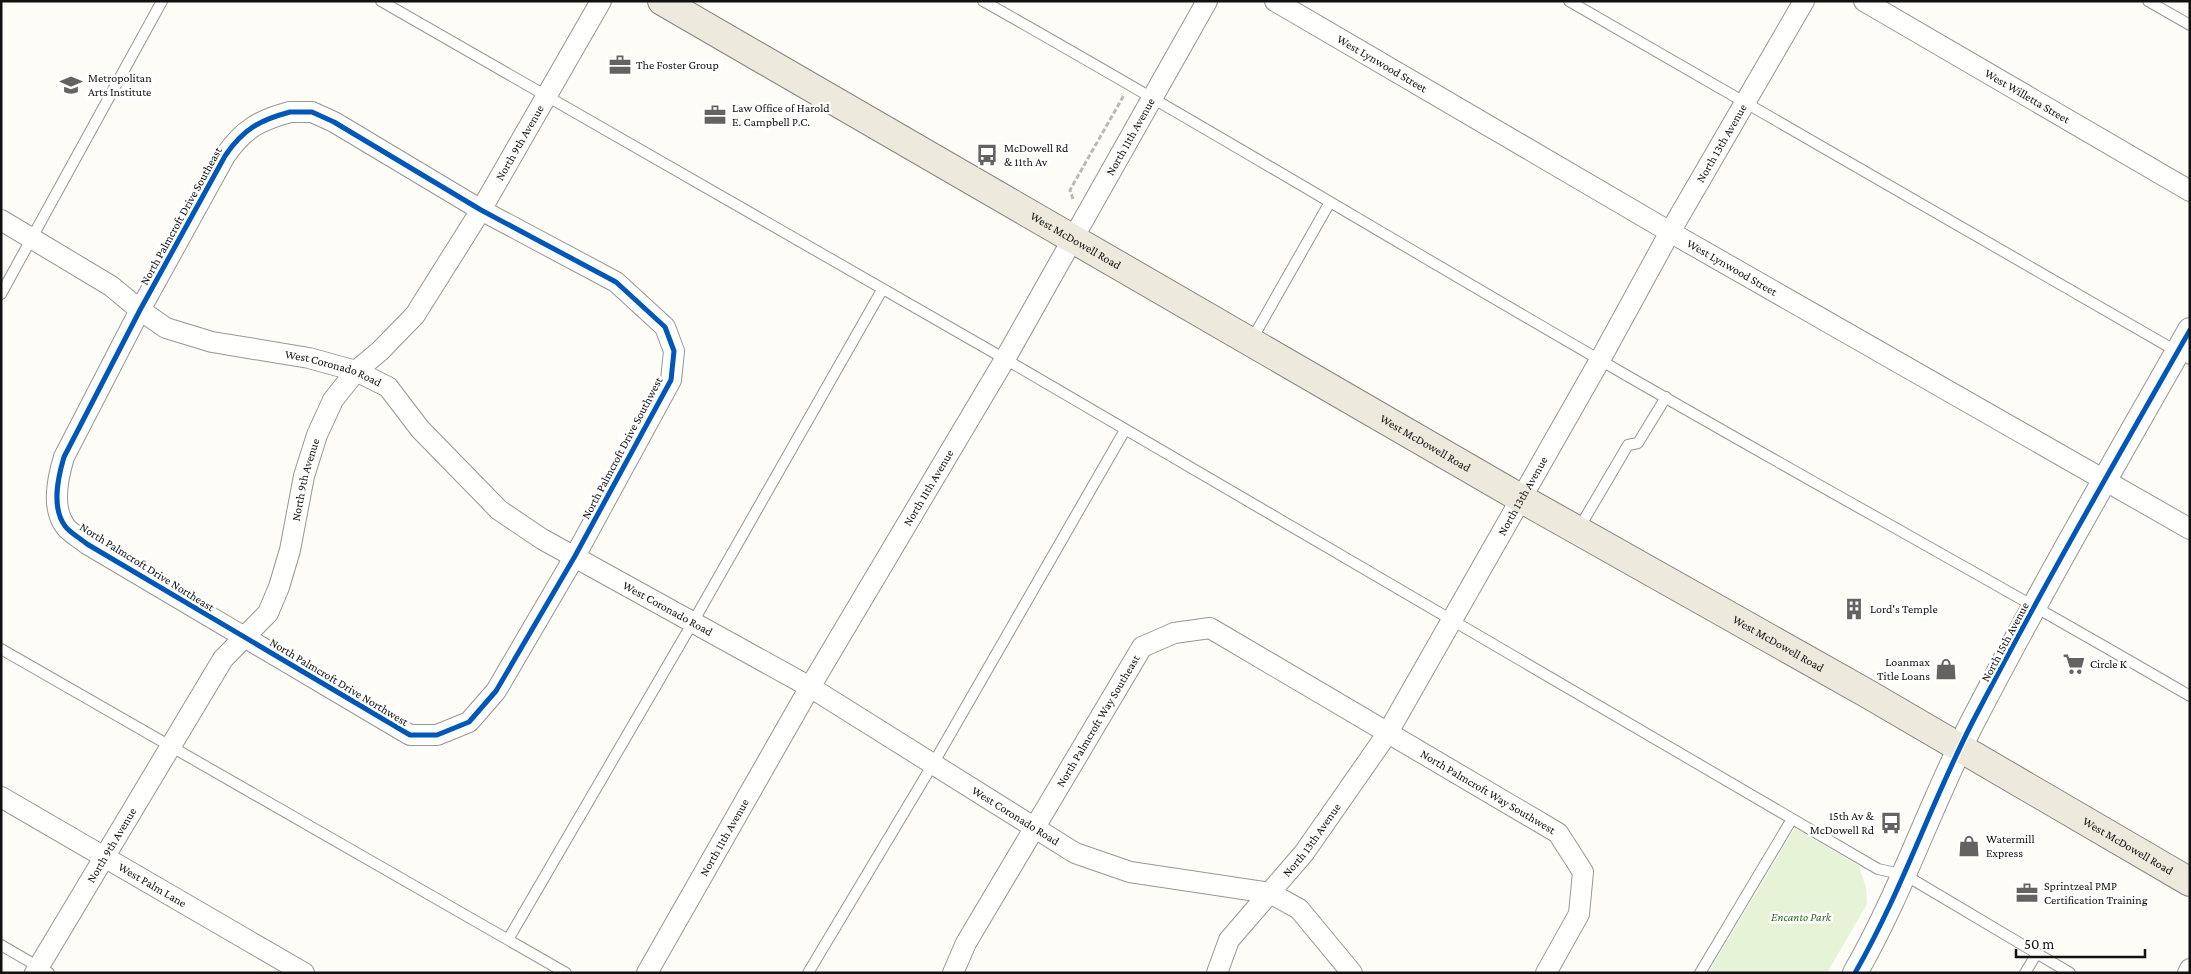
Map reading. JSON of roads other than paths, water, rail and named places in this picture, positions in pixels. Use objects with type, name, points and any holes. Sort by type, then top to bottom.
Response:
[{"type":"main road","name":"West McDowell Road","points":[[662,1],[1522,499],[1960,748],[2190,882]]},
{"type":"street","name":"North 9th Avenue","points":[[41,971],[169,746],[223,659],[242,637],[268,613],[279,587],[290,550],[304,476],[317,436],[332,400],[356,371],[380,351],[415,315],[480,210],[600,1]]},
{"type":"street","name":"North 11th Avenue","points":[[647,973],[810,687],[1005,359],[1207,1]]},
{"type":"street","name":"West Lynwood Street","points":[[1275,1],[1670,232],[2190,529]]},
{"type":"street","name":"North 13th Avenue","points":[[1217,973],[1229,940],[1304,853],[1387,734],[1451,619],[1522,499],[1670,232],[1804,1]]},
{"type":"street","name":"West Willetta Street","points":[[1864,1],[2190,191]]},
{"type":"street","name":"North Palmcroft Drive Southeast","points":[[140,310],[236,140],[250,127],[270,117],[290,112],[312,112],[334,122],[480,210]]},
{"type":"street","name":"North Palmcroft Drive Southwest","points":[[480,210],[616,282],[665,327],[674,351],[671,380],[575,556]]},
{"type":"street","name":"West Coronado Road","points":[[1,220],[111,286],[166,328],[212,342],[309,358],[356,371],[388,387],[420,429],[499,510],[542,540],[575,556],[810,687],[1075,852],[1130,872],[1270,893],[1299,909],[1352,973]]},
{"type":"street","name":"North Palmcroft Drive Northeast","points":[[140,310],[64,457],[57,481],[58,505],[65,526],[87,544],[242,637]]},
{"type":"street","name":"North 15th Avenue","points":[[1855,973],[1904,875],[1960,748],[2105,480],[2184,355],[2190,330]]},
{"type":"street","name":"North Palmcroft Drive Northwest","points":[[242,637],[410,735],[438,735],[469,722],[496,691],[575,556]]},
{"type":"street","name":"North Palmcroft Way Southeast","points":[[953,973],[966,943],[1142,647],[1174,632],[1210,628],[1387,734]]},
{"type":"street","name":"North Palmcroft Way Southwest","points":[[1387,734],[1558,833],[1583,872],[1579,914],[1546,973]]},
{"type":"street","name":"West Palm Lane","points":[[1,797],[304,973]]},
{"type":"street","points":[[2188,973],[2190,969]]},
{"type":"lane","points":[[1,294],[162,1]]},
{"type":"lane","points":[[381,1],[1005,359],[1878,869],[1904,875],[2070,973]]},
{"type":"lane","points":[[984,1],[1153,97],[1600,360],[2036,606],[2190,696]]},
{"type":"lane","points":[[1569,1],[2184,355]]},
{"type":"lane","points":[[2148,1],[2190,25]]},
{"type":"lane","points":[[1251,342],[1330,202]]},
{"type":"lane","points":[[509,938],[693,622],[882,290]]},
{"type":"lane","points":[[1578,531],[1628,445],[1638,443],[1666,398]]},
{"type":"lane","points":[[808,973],[933,764],[1125,430]]},
{"type":"lane","points":[[1,649],[509,938],[566,973]]},
{"type":"lane","points":[[1700,973],[1792,819]]},
{"type":"lane","points":[[1,945],[41,971]]},
{"type":"lane","points":[[2025,973],[2037,953]]},
{"type":"place","name":"The Foster Group","points":[[620,65]]},
{"type":"place","name":"Metropolitan Arts Institute","points":[[71,85]]},
{"type":"place","name":"Law Office of Harold E. Campbell P.C.","points":[[715,115]]},
{"type":"place","name":"McDowell Rd & 11th Av","points":[[987,155]]},
{"type":"place","name":"Lord's Temple","points":[[1854,609]]},
{"type":"place","name":"Circle K","points":[[2074,664]]},
{"type":"place","name":"Loanmax Title Loans","points":[[1946,669]]},
{"type":"place","name":"15th Av & McDowell Rd","points":[[1891,823]]},
{"type":"place","name":"Watermill Express","points":[[1969,846]]},
{"type":"place","name":"Sprintzeal PMP Certification Training","points":[[2027,893]]},
{"type":"park label","name":"Encanto Park","points":[[1801,917]]}]
